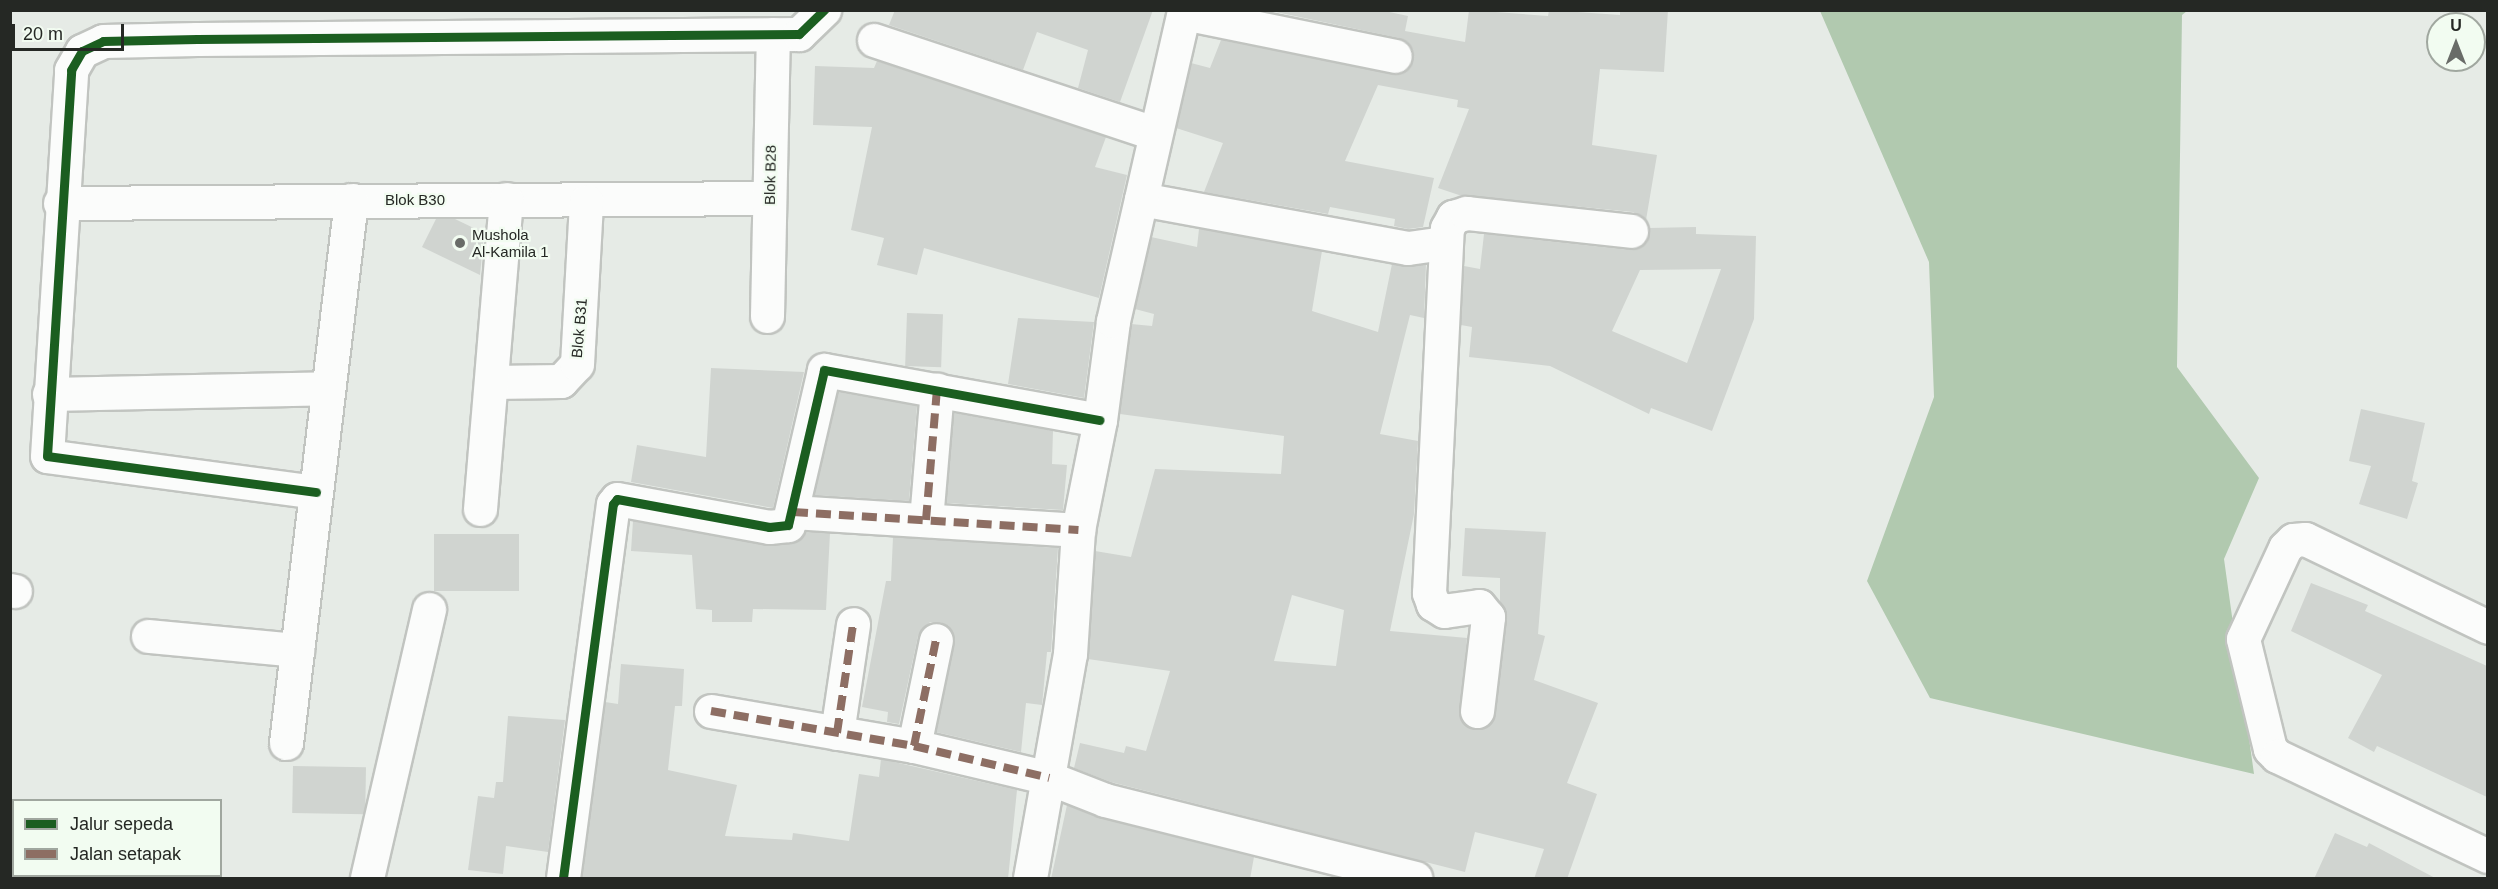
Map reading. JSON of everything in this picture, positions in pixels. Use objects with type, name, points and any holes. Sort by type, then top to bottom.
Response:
[{"type":"street","points":[[316,492],[46,456],[60,203],[71,70],[82,51],[103,41],[197,25],[799,34],[824,10]]},
{"type":"street","points":[[1030,879],[1070,654],[1078,530],[1100,420],[1113,321],[1141,199],[1152,133],[1175,65],[1184,12],[1395,56]]},
{"type":"street","name":"Blok B28","points":[[767,316],[774,34]]},
{"type":"street","points":[[874,40],[1152,133]]},
{"type":"street","name":"Blok B30","points":[[60,203],[769,198]]},
{"type":"street","points":[[480,509],[507,199]]},
{"type":"street","points":[[1141,199],[1408,248],[1444,243]]},
{"type":"street","points":[[286,742],[351,200]]},
{"type":"street","name":"Blok B31","points":[[492,382],[561,381],[578,364],[586,201]]},
{"type":"street","points":[[1477,711],[1488,617],[1479,606],[1444,611],[1433,604],[1430,592],[1444,243],[1450,220],[1466,213],[1630,231]]},
{"type":"street","points":[[562,879],[613,504],[625,499],[769,527],[788,525],[793,512],[824,370],[937,388],[1100,420]]},
{"type":"street","points":[[49,394],[328,388]]},
{"type":"street","points":[[926,520],[937,388]]},
{"type":"street","points":[[793,512],[1078,530]]},
{"type":"street","points":[[2487,627],[2305,539],[2293,540],[2285,548],[2243,639],[2270,749],[2277,756],[2487,856]]},
{"type":"street","points":[[368,879],[429,609]]},
{"type":"street","points":[[837,733],[853,624]]},
{"type":"street","points":[[148,636],[297,650]]},
{"type":"street","points":[[914,746],[936,640]]},
{"type":"street","points":[[711,711],[914,746],[1049,778],[1105,800],[1415,879]]},
{"type":"shaded area","points":[[1820,11],[2187,11],[2182,15],[2177,367],[2259,478],[2224,559],[2254,774],[1930,698],[1867,581],[1934,397],[1929,262]]},
{"type":"building","points":[[895,10],[1153,10],[1120,102],[1078,88],[1088,50],[1037,32],[1023,70],[889,25]]},
{"type":"building","points":[[1266,10],[1380,10],[1408,16],[1405,31],[1465,42],[1469,10],[1548,16],[1549,10],[1620,15],[1620,10],[1668,10],[1664,72],[1600,69],[1592,145],[1657,155],[1646,220],[1633,212],[1459,195],[1438,188],[1469,109],[1457,107],[1458,100],[1378,85],[1345,161],[1434,178],[1423,227],[1408,229],[1394,226],[1395,219],[1330,207],[1328,214],[1204,192],[1223,143],[1176,128],[1191,63],[1210,68],[1221,40],[1391,74],[1401,74],[1413,60],[1413,50],[1399,38]]},
{"type":"building","points":[[877,61],[1106,137],[1095,167],[1127,175],[1099,298],[924,248],[917,275],[877,265],[884,238],[851,230],[872,127],[813,125],[815,66],[874,68]]},
{"type":"building","name":"Mushola Al-Kamila 1","points":[[436,219],[455,219],[484,233],[480,275],[422,247]]},
{"type":"building","points":[[1696,227],[1696,234],[1756,236],[1754,319],[1712,431],[1651,408],[1649,414],[1550,366],[1469,357],[1472,327],[1461,325],[1464,266],[1480,269],[1484,234],[1630,250],[1646,243],[1649,228]],"holes":[[[1721,269],[1687,363],[1612,331],[1640,270]]]},
{"type":"building","points":[[1199,229],[1322,251],[1312,311],[1378,332],[1392,264],[1426,264],[1424,318],[1410,315],[1380,434],[1418,441],[1414,514],[1390,631],[1467,638],[1460,718],[1466,726],[1485,728],[1496,713],[1506,612],[1500,602],[1500,578],[1462,576],[1465,528],[1546,532],[1538,634],[1545,636],[1534,680],[1598,703],[1567,783],[1597,794],[1567,879],[1534,879],[1544,849],[1475,832],[1465,872],[1111,782],[1074,768],[1080,743],[1124,753],[1126,746],[1146,751],[1170,671],[1088,659],[1095,551],[1131,557],[1155,469],[1281,474],[1284,436],[1120,414],[1131,324],[1152,326],[1154,314],[1135,309],[1151,237],[1197,247]],"holes":[[[1292,595],[1344,610],[1336,666],[1274,661]]]},
{"type":"building","points":[[907,313],[943,314],[941,367],[905,366]]},
{"type":"building","points":[[1018,318],[1094,322],[1084,398],[1008,384]]},
{"type":"building","points":[[711,368],[804,372],[773,508],[631,482],[637,445],[706,457]]},
{"type":"building","points":[[838,392],[917,406],[909,501],[814,495]]},
{"type":"building","points":[[2361,409],[2425,423],[2412,481],[2418,483],[2407,519],[2359,504],[2371,466],[2349,461]]},
{"type":"building","points":[[954,413],[1053,431],[1052,464],[1067,465],[1063,510],[946,503]]},
{"type":"building","points":[[633,521],[766,545],[791,543],[805,532],[830,533],[826,610],[753,609],[752,622],[712,622],[712,610],[696,609],[692,555],[631,551]]},
{"type":"building","points":[[434,534],[519,534],[519,591],[434,591]]},
{"type":"building","points":[[893,537],[1058,548],[1051,652],[1047,652],[1042,705],[1026,703],[1021,752],[936,732],[954,643],[949,626],[940,622],[930,622],[918,636],[899,724],[887,722],[888,712],[862,707],[886,581],[891,581]]},
{"type":"building","points":[[2311,583],[2368,605],[2365,611],[2487,666],[2487,797],[2377,746],[2374,752],[2348,738],[2382,675],[2291,631]]},
{"type":"building","points":[[621,664],[684,669],[682,706],[675,706],[668,770],[737,785],[725,836],[792,840],[793,833],[849,841],[859,774],[879,777],[881,759],[1017,790],[1008,879],[582,879],[605,702],[618,704]]},
{"type":"building","points":[[508,716],[565,720],[548,852],[506,846],[503,874],[468,870],[478,796],[494,798],[496,782],[503,782]]},
{"type":"building","points":[[293,766],[366,767],[365,814],[292,813]]},
{"type":"building","points":[[1067,805],[1100,818],[1254,857],[1250,879],[1051,879]]},
{"type":"building","points":[[2335,833],[2367,847],[2369,843],[2437,879],[2314,879]]},
{"type":"marked path","points":[[926,520],[937,389]]},
{"type":"marked path","points":[[793,512],[1078,530]]},
{"type":"marked path","points":[[837,733],[853,624]]},
{"type":"marked path","points":[[914,746],[936,640]]},
{"type":"marked path","points":[[711,711],[914,746],[1049,778]]},
{"type":"cycle path","points":[[316,492],[47,456],[71,70],[82,51],[103,41],[799,34],[824,10]]},
{"type":"cycle path","points":[[563,878],[613,504],[617,499],[769,527],[788,525],[824,370],[1100,420]]},
{"type":"place","name":"Mushola Al-Kamila 1","points":[[460,243]]}]
